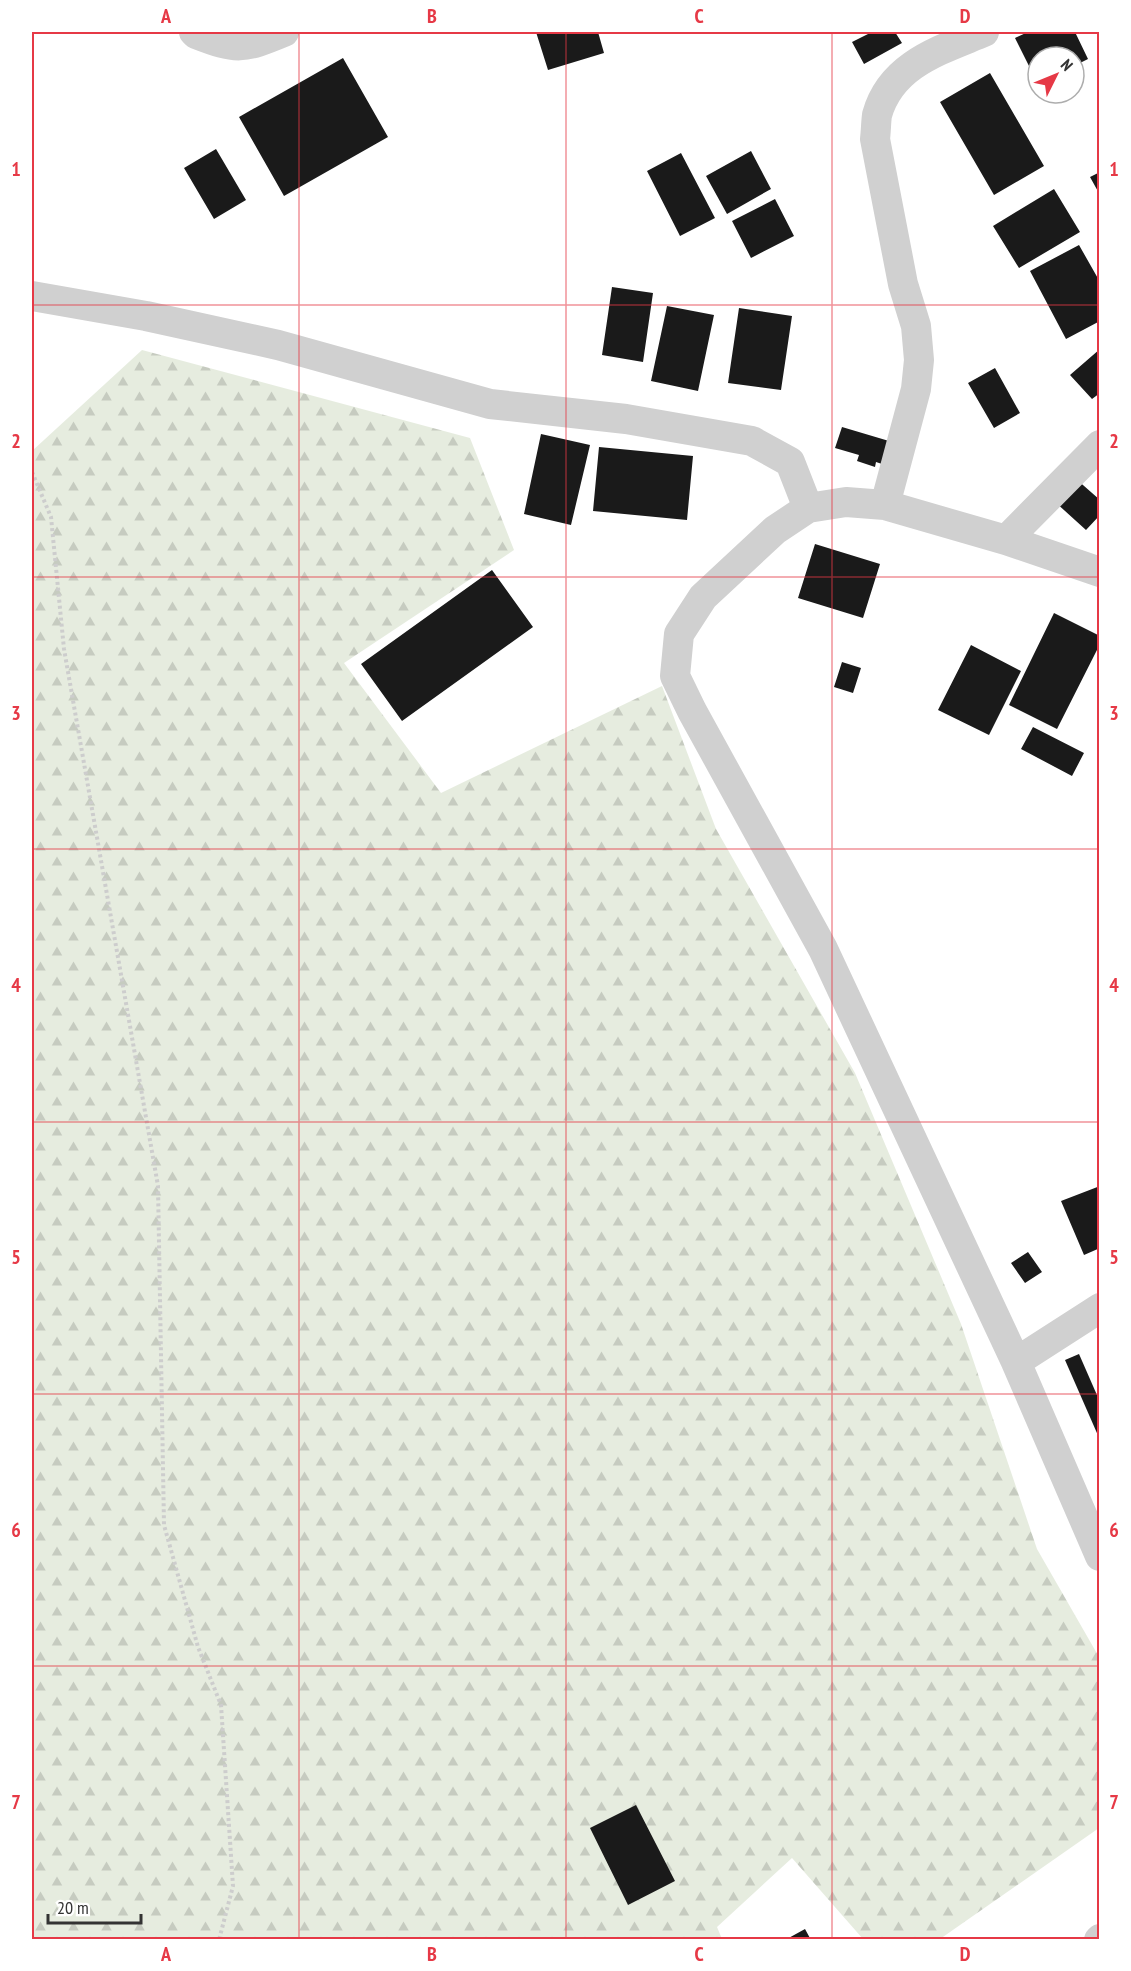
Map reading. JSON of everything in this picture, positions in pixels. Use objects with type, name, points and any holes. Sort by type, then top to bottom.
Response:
[{"type":"street","points":[[194,32],[226,46],[253,44],[284,32]]},
{"type":"street","points":[[885,506],[916,389],[919,360],[916,326],[903,284],[875,139],[877,115],[888,91],[901,74],[921,58],[984,32]]},
{"type":"street","points":[[32,296],[146,316],[278,345],[490,404],[626,419],[752,441],[790,462],[808,508]]},
{"type":"street","points":[[1006,540],[1100,445]]},
{"type":"street","points":[[1100,572],[1006,540],[885,506],[846,502],[808,508],[775,530],[703,597],[679,634],[675,676],[823,949],[1016,1362],[1100,1556]]},
{"type":"street","points":[[1016,1362],[1100,1308]]},
{"type":"path","points":[[32,472],[51,517],[64,649],[158,1186],[164,1525],[198,1647],[220,1705],[233,1886],[219,1940]]},
{"type":"green space","points":[[142,350],[470,438],[514,550],[344,663],[441,793],[662,686],[716,829],[855,1073],[961,1324],[1037,1549],[1099,1657],[1099,1828],[940,1939],[863,1939],[792,1858],[717,1927],[722,1939],[32,1940],[32,451]]},
{"type":"building","points":[[536,32],[598,32],[604,53],[548,70]]},
{"type":"building","points":[[872,32],[895,32],[902,43],[864,64],[852,42]]},
{"type":"building","points":[[1028,32],[1075,32],[1081,45],[1026,45],[1026,60],[1015,38]]},
{"type":"building","points":[[343,58],[388,137],[284,196],[239,117]]},
{"type":"building","points":[[990,73],[1044,166],[994,195],[940,102]]},
{"type":"building","points":[[216,149],[246,200],[214,219],[184,168]]},
{"type":"building","points":[[751,151],[771,189],[727,214],[706,176]]},
{"type":"building","points":[[681,153],[715,218],[680,236],[647,171]]},
{"type":"building","points":[[1100,172],[1100,195],[1090,177]]},
{"type":"building","points":[[1054,189],[1080,232],[1019,268],[993,226]]},
{"type":"building","points":[[775,199],[794,236],[751,258],[732,221]]},
{"type":"building","points":[[1079,245],[1100,282],[1100,321],[1066,339],[1030,271]]},
{"type":"building","points":[[612,287],[653,293],[643,362],[602,355]]},
{"type":"building","points":[[667,306],[714,315],[698,391],[651,381]]},
{"type":"building","points":[[739,308],[792,316],[781,390],[728,383]]},
{"type":"building","points":[[1100,349],[1100,393],[1092,399],[1070,375]]},
{"type":"building","points":[[995,368],[1020,413],[994,428],[968,383]]},
{"type":"building","points":[[842,427],[889,441],[882,464],[876,462],[875,467],[857,461],[859,455],[835,448]]},
{"type":"building","points":[[541,434],[590,445],[571,525],[524,514]]},
{"type":"building","points":[[599,447],[693,456],[687,520],[593,511]]},
{"type":"building","points":[[1075,478],[1100,500],[1100,515],[1086,530],[1054,501]]},
{"type":"building","points":[[815,544],[880,564],[863,618],[798,598]]},
{"type":"building","points":[[492,570],[533,627],[402,721],[361,664]]},
{"type":"building","points":[[1054,613],[1100,636],[1100,644],[1057,729],[1009,705]]},
{"type":"building","points":[[971,645],[1021,671],[989,735],[938,710]]},
{"type":"building","points":[[842,662],[861,668],[853,693],[834,687]]},
{"type":"building","points":[[1033,727],[1084,753],[1072,776],[1021,749]]},
{"type":"building","points":[[1100,1186],[1100,1248],[1084,1255],[1061,1201]]},
{"type":"building","points":[[1028,1252],[1042,1272],[1025,1283],[1011,1263]]},
{"type":"building","points":[[1079,1354],[1100,1402],[1100,1440],[1065,1360]]},
{"type":"building","points":[[636,1805],[675,1881],[628,1905],[590,1828]]},
{"type":"building","points":[[805,1929],[811,1940],[785,1940]]}]
